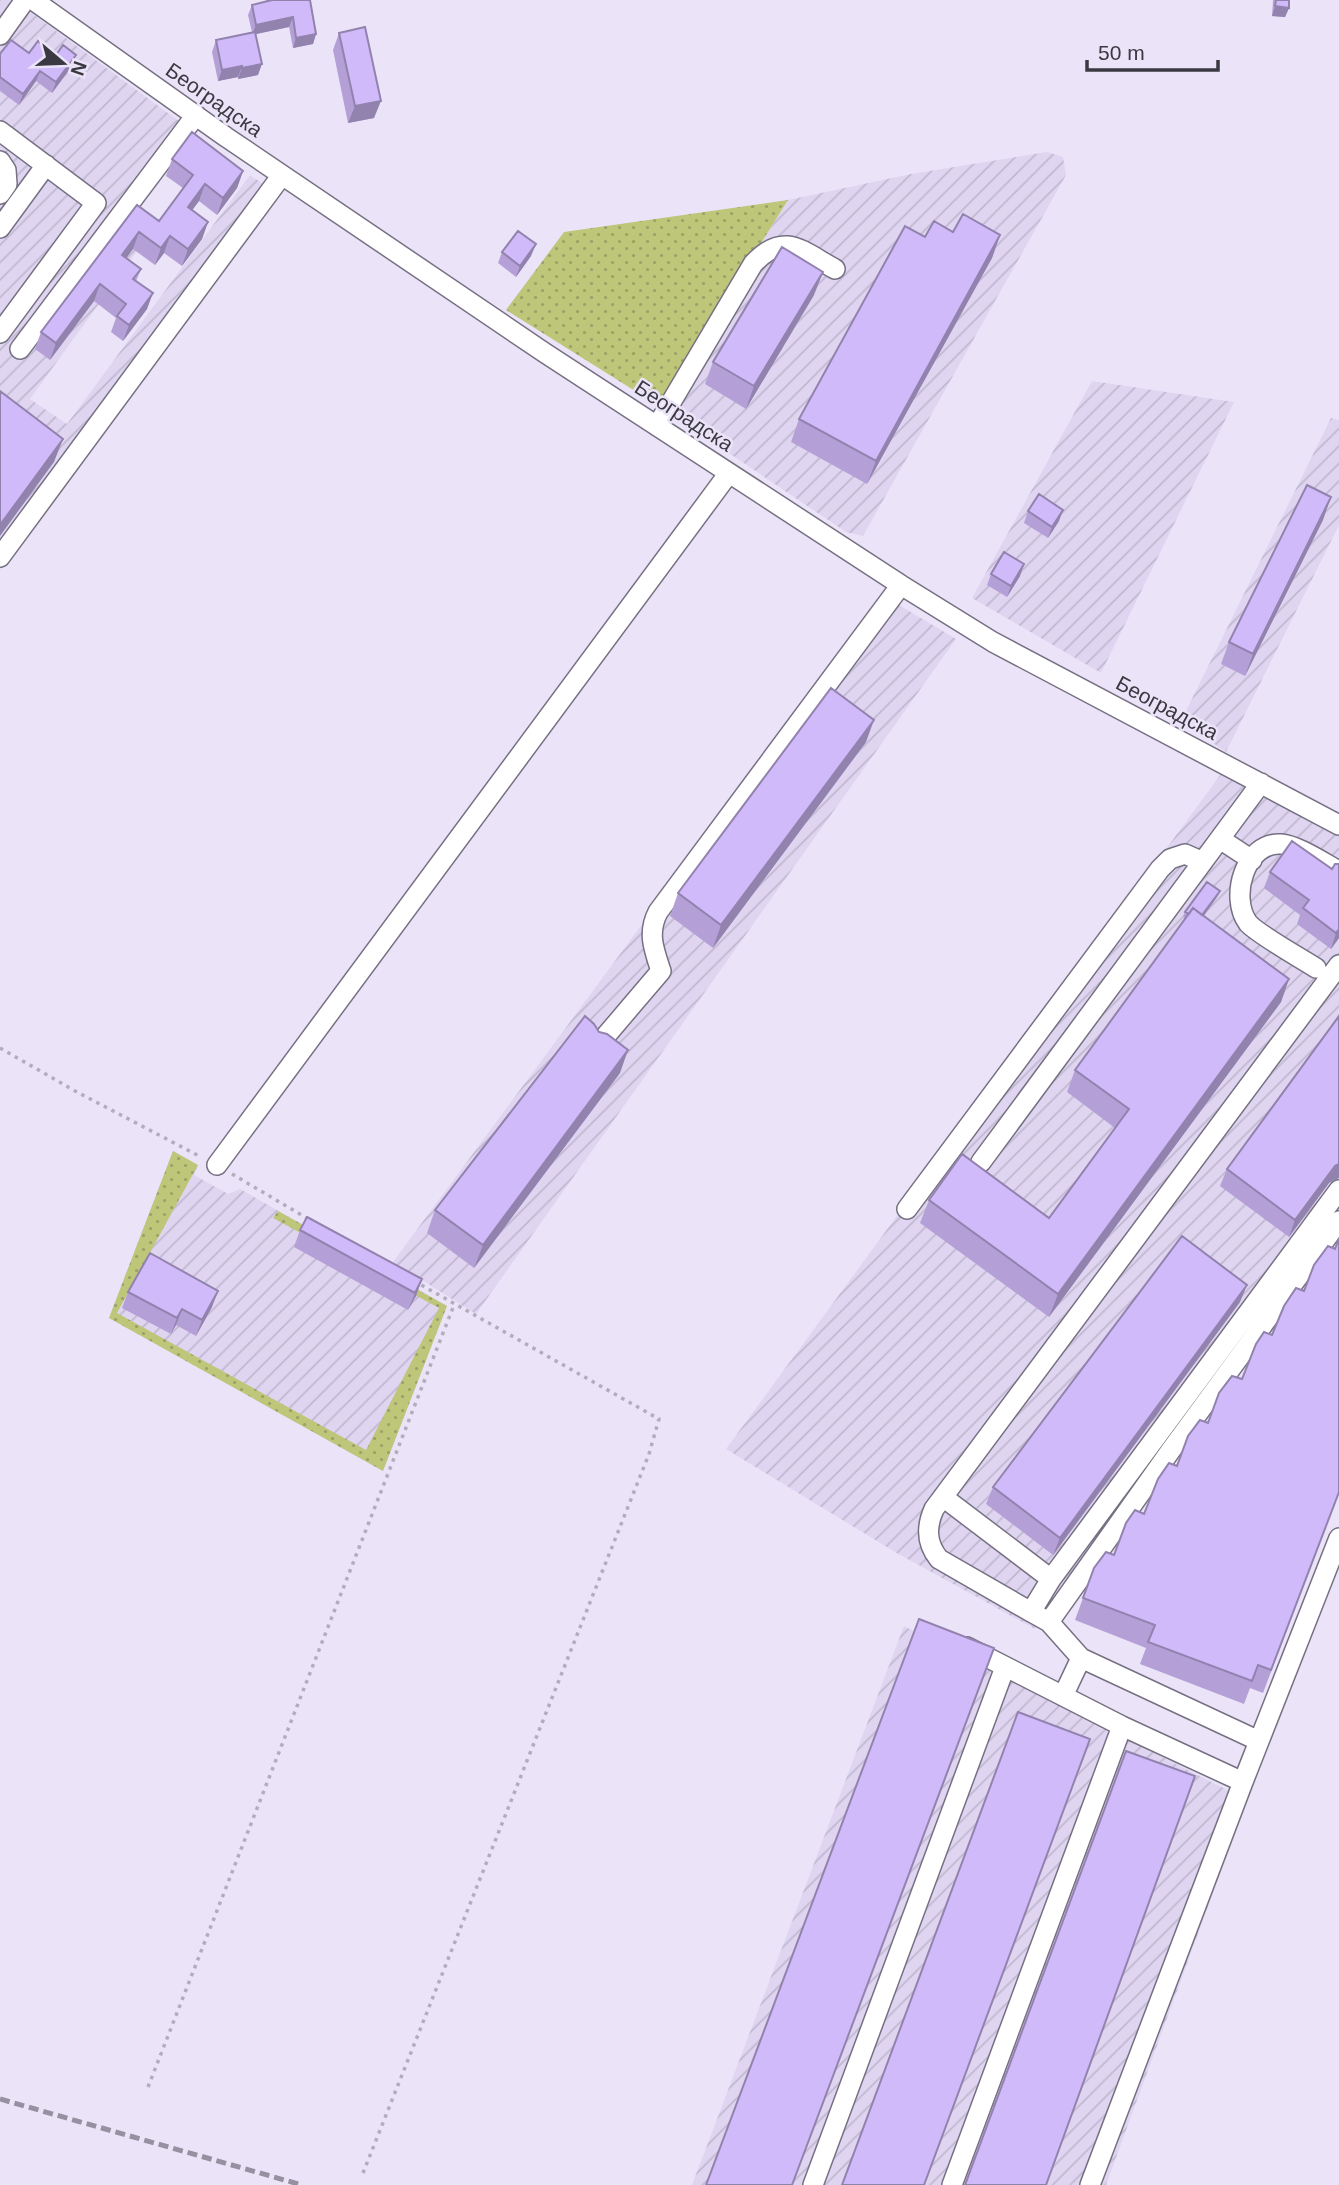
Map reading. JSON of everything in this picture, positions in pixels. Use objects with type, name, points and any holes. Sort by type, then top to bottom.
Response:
[{"type":"street","points":[[0,35],[25,0]]},
{"type":"street","name":"Београдска","points":[[33,0],[282,175],[657,426],[901,585],[993,642],[1339,825]]},
{"type":"street","points":[[20,349],[195,116]]},
{"type":"street","points":[[0,131],[96,203],[0,333]]},
{"type":"street","points":[[0,161],[6,170],[4,189]]},
{"type":"street","points":[[0,228],[46,165]]},
{"type":"street","points":[[0,557],[282,175]]},
{"type":"street","points":[[657,426],[753,264],[761,255],[781,244],[793,245],[835,269]]},
{"type":"street","points":[[55,446],[73,459]]},
{"type":"street","points":[[217,1165],[729,473]]},
{"type":"street","points":[[598,1045],[661,971],[652,937],[658,912],[901,585]]},
{"type":"street","points":[[981,1162],[1261,783]]},
{"type":"street","points":[[1220,839],[1252,860]]},
{"type":"street","points":[[1316,968],[1249,924],[1242,909],[1241,875],[1258,851],[1267,845],[1281,844],[1293,847],[1339,872]]},
{"type":"street","points":[[907,1209],[1160,869],[1170,859],[1185,853],[1203,862]]},
{"type":"street","points":[[1259,1741],[1081,1658],[1049,1622],[939,1559],[932,1550],[928,1529],[934,1509],[1339,965]]},
{"type":"street","points":[[1031,1612],[1051,1579],[1339,1190]]},
{"type":"street","points":[[1049,1622],[1339,1221]]},
{"type":"street","points":[[943,1497],[1051,1579]]},
{"type":"street","points":[[1090,2185],[1339,1538]]},
{"type":"street","points":[[948,1638],[1122,1726],[1243,1782]]},
{"type":"street","points":[[1063,1696],[1081,1658]]},
{"type":"street","points":[[813,2185],[1005,1667]]},
{"type":"street","points":[[953,2185],[1122,1726]]},
{"type":"path","points":[[0,1048],[77,1092],[217,1165],[312,1221]]},
{"type":"path","points":[[363,2173],[649,1454],[659,1419],[407,1277]]},
{"type":"path","points":[[148,2087],[454,1305]]},
{"type":"shaded area","points":[[0,0],[14,0],[187,127],[124,211],[151,232],[30,399],[67,424],[250,175],[277,194],[0,570]]},
{"type":"shaded area","points":[[1047,152],[1063,157],[1066,175],[863,536],[846,532],[659,406],[788,200],[911,174]]},
{"type":"shaded area","points":[[1092,381],[1234,402],[1101,673],[972,598]]},
{"type":"shaded area","points":[[1331,418],[1339,420],[1339,525],[1226,752],[1181,721]]},
{"type":"shaded area","points":[[884,596],[956,639],[476,1314],[393,1262]]},
{"type":"shaded area","points":[[1221,774],[1339,836],[1339,1212],[1035,1629],[895,1552],[726,1449]]},
{"type":"shaded area","points":[[173,1151],[198,1165],[194,1175],[228,1194],[240,1189],[447,1306],[383,1471],[109,1318]]},
{"type":"shaded area","points":[[904,1626],[1247,1800],[1106,2185],[692,2185]]},
{"type":"green space","points":[[788,200],[659,406],[506,310],[564,232]]},
{"type":"green space","points":[[173,1151],[198,1165],[117,1313],[366,1450],[439,1308],[273,1218],[278,1211],[447,1306],[383,1471],[109,1318]]},
{"type":"building","points":[[272,0],[310,0],[316,34],[296,38],[293,17],[256,25],[252,5]]},
{"type":"building","points":[[1276,0],[1289,0],[1289,8],[1275,6]]},
{"type":"building","points":[[365,27],[381,101],[355,106],[339,33]]},
{"type":"building","points":[[255,32],[262,64],[222,70],[216,40]]},
{"type":"building","points":[[11,40],[29,53],[38,41],[56,55],[63,45],[76,55],[56,82],[40,71],[23,94],[0,77],[0,54]]},
{"type":"building","points":[[192,132],[243,171],[223,198],[205,184],[188,207],[208,222],[188,249],[170,236],[161,248],[139,232],[122,255],[141,269],[133,279],[153,293],[129,325],[117,316],[126,304],[100,284],[56,343],[41,332],[137,205],[159,221],[193,175],[172,159]]},
{"type":"building","points":[[963,214],[1000,235],[876,461],[799,419],[905,226],[925,237],[934,221],[953,232]]},
{"type":"building","points":[[518,231],[536,244],[520,266],[502,252]]},
{"type":"building","points":[[782,247],[823,272],[754,386],[713,362]]},
{"type":"building","points":[[0,391],[63,439],[0,525]]},
{"type":"building","points":[[1307,485],[1331,497],[1253,654],[1229,642]]},
{"type":"building","points":[[1039,494],[1063,510],[1052,527],[1028,511]]},
{"type":"building","points":[[1004,552],[1024,564],[1011,586],[991,574]]},
{"type":"building","points":[[831,688],[874,720],[721,925],[678,893]]},
{"type":"building","points":[[1292,841],[1332,869],[1335,864],[1339,864],[1339,929],[1336,933],[1303,908],[1309,900],[1270,872]]},
{"type":"building","points":[[1207,882],[1220,891],[1202,915],[1193,908],[1189,914],[1185,912]]},
{"type":"building","points":[[1193,908],[1289,979],[1058,1294],[929,1200],[962,1154],[1049,1218],[1129,1109],[1075,1070]]},
{"type":"building","points":[[585,1016],[599,1032],[607,1034],[628,1050],[483,1245],[435,1210]]},
{"type":"building","points":[[1339,1016],[1339,1164],[1295,1220],[1227,1169]]},
{"type":"building","points":[[307,1217],[422,1279],[415,1293],[300,1230]]},
{"type":"building","points":[[1182,1236],[1247,1285],[1060,1538],[993,1487]]},
{"type":"building","points":[[1339,1238],[1339,1492],[1271,1670],[1258,1665],[1252,1681],[1148,1642],[1155,1625],[1083,1598],[1094,1568],[1106,1552],[1114,1555],[1126,1523],[1135,1510],[1144,1514],[1158,1479],[1169,1463],[1177,1466],[1188,1436],[1200,1420],[1208,1423],[1219,1393],[1232,1376],[1242,1379],[1256,1344],[1264,1332],[1272,1335],[1284,1306],[1296,1288],[1304,1291],[1314,1265],[1328,1246],[1335,1249]]},
{"type":"building","points":[[150,1253],[218,1291],[202,1320],[182,1309],[177,1318],[128,1292]]},
{"type":"building","points":[[919,1619],[994,1648],[792,2185],[706,2185]]},
{"type":"building","points":[[1018,1712],[1090,1739],[924,2185],[842,2185]]},
{"type":"building","points":[[1126,1751],[1195,1776],[1046,2185],[965,2185]]},
{"type":"railway","points":[[0,2099],[302,2185]]}]
